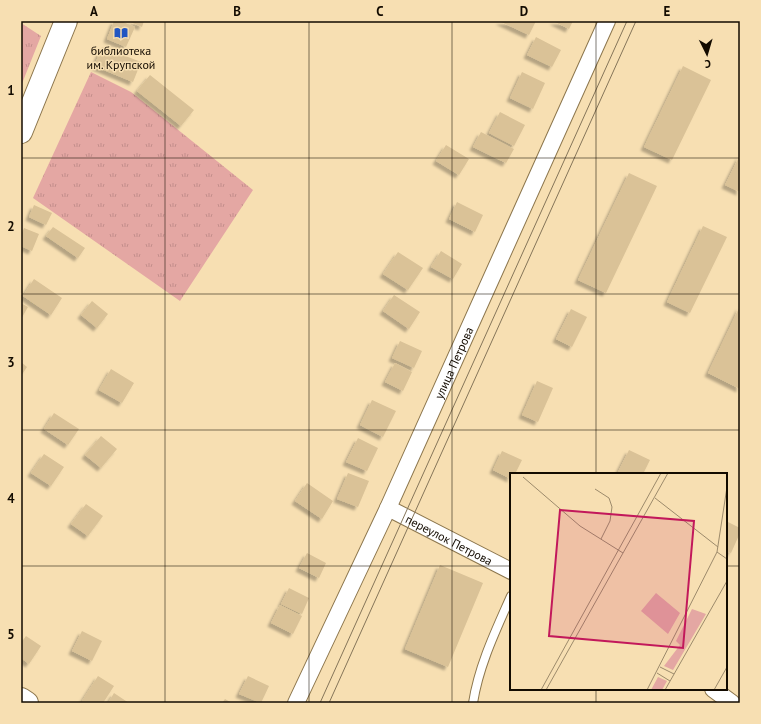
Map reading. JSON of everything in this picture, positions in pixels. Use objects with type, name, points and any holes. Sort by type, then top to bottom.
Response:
[{"type":"main road","points":[[21,132],[66,21]]},
{"type":"main road","points":[[21,699],[27,703]]},
{"type":"street","name":"улица Петрова","points":[[296,703],[388,508],[607,21]]},
{"type":"street","name":"переулок Петрова","points":[[388,508],[510,570]]},
{"type":"street","points":[[713,690],[732,703]]},
{"type":"lane","points":[[473,703],[476,686],[489,648],[510,598]]},
{"type":"green space","points":[[21,23],[41,36],[21,86]]},
{"type":"green space","points":[[91,72],[131,92],[253,190],[180,301],[33,198]]},
{"type":"building","name":"библиотека им. Крупской","points":[[114,21],[121,21],[135,27],[126,47],[107,39]]},
{"type":"building","points":[[128,21],[144,21],[142,27]]},
{"type":"building","points":[[499,21],[536,21],[529,35]]},
{"type":"building","points":[[553,21],[573,21],[569,29]]},
{"type":"building","points":[[536,37],[561,50],[552,67],[527,55]]},
{"type":"building","points":[[102,47],[141,62],[133,82],[94,66]]},
{"type":"building","points":[[683,66],[711,80],[672,160],[644,147]]},
{"type":"building","points":[[522,72],[545,83],[533,109],[510,98]]},
{"type":"building","points":[[150,75],[194,110],[181,126],[137,91]]},
{"type":"building","points":[[500,112],[525,125],[514,146],[489,133]]},
{"type":"building","points":[[481,132],[514,149],[506,163],[473,147]]},
{"type":"building","points":[[446,145],[469,159],[459,175],[436,161]]},
{"type":"building","points":[[740,155],[740,192],[725,185]]},
{"type":"building","points":[[629,173],[657,186],[606,293],[578,280]]},
{"type":"building","points":[[457,202],[483,215],[475,232],[449,219]]},
{"type":"building","points":[[34,205],[52,213],[46,225],[29,217]]},
{"type":"building","points":[[703,226],[727,237],[690,313],[667,302]]},
{"type":"building","points":[[53,227],[85,248],[78,258],[46,236]]},
{"type":"building","points":[[24,228],[39,234],[32,251],[21,246],[21,235]]},
{"type":"building","points":[[441,251],[462,264],[453,279],[431,267]]},
{"type":"building","points":[[398,252],[423,268],[408,290],[383,274]]},
{"type":"building","points":[[34,279],[62,298],[51,315],[23,296]]},
{"type":"building","points":[[394,295],[420,312],[409,329],[383,311]]},
{"type":"building","points":[[92,301],[108,314],[97,328],[81,315]]},
{"type":"building","points":[[21,303],[28,307],[21,319]]},
{"type":"building","points":[[740,306],[740,389],[708,373]]},
{"type":"building","points":[[571,309],[587,317],[572,347],[556,339]]},
{"type":"building","points":[[400,341],[422,351],[414,368],[392,358]]},
{"type":"building","points":[[21,362],[27,367],[21,376]]},
{"type":"building","points":[[395,363],[412,372],[403,391],[385,382]]},
{"type":"building","points":[[111,369],[134,383],[122,403],[99,390]]},
{"type":"building","points":[[537,381],[553,388],[538,422],[522,415]]},
{"type":"building","points":[[372,400],[396,411],[383,437],[360,425]]},
{"type":"building","points":[[54,413],[79,429],[68,445],[44,429]]},
{"type":"building","points":[[101,436],[117,449],[101,468],[85,455]]},
{"type":"building","points":[[358,438],[378,448],[367,471],[346,462]]},
{"type":"building","points":[[629,450],[650,460],[644,473],[618,473]]},
{"type":"building","points":[[502,451],[522,460],[516,473],[510,473],[510,478],[493,470]]},
{"type":"building","points":[[44,454],[64,467],[51,486],[31,473]]},
{"type":"building","points":[[348,473],[369,481],[358,507],[337,499]]},
{"type":"building","points":[[307,483],[333,501],[322,519],[295,501]]},
{"type":"building","points":[[86,504],[103,516],[88,536],[71,524]]},
{"type":"building","points":[[727,522],[740,528],[740,533],[731,553],[727,551]]},
{"type":"building","points":[[307,553],[326,563],[319,578],[299,568]]},
{"type":"building","points":[[440,565],[483,583],[448,667],[405,649]]},
{"type":"building","points":[[289,588],[309,598],[302,614],[281,604]]},
{"type":"building","points":[[280,605],[302,616],[293,634],[271,623]]},
{"type":"building","points":[[82,631],[102,641],[92,661],[72,651]]},
{"type":"building","points":[[26,636],[41,646],[29,664],[21,658],[21,643]]},
{"type":"building","points":[[98,676],[114,686],[103,703],[85,703],[82,701]]},
{"type":"building","points":[[248,676],[269,686],[261,703],[239,694]]},
{"type":"building","points":[[114,693],[129,703],[108,703]]},
{"type":"building","points":[[225,699],[232,703],[222,703]]},
{"type":"tram line","points":[[320,703],[627,21]]},
{"type":"tram line","points":[[329,703],[636,21]]},
{"type":"place","name":"библиотека им. Крупской","points":[[121,33]]}]
